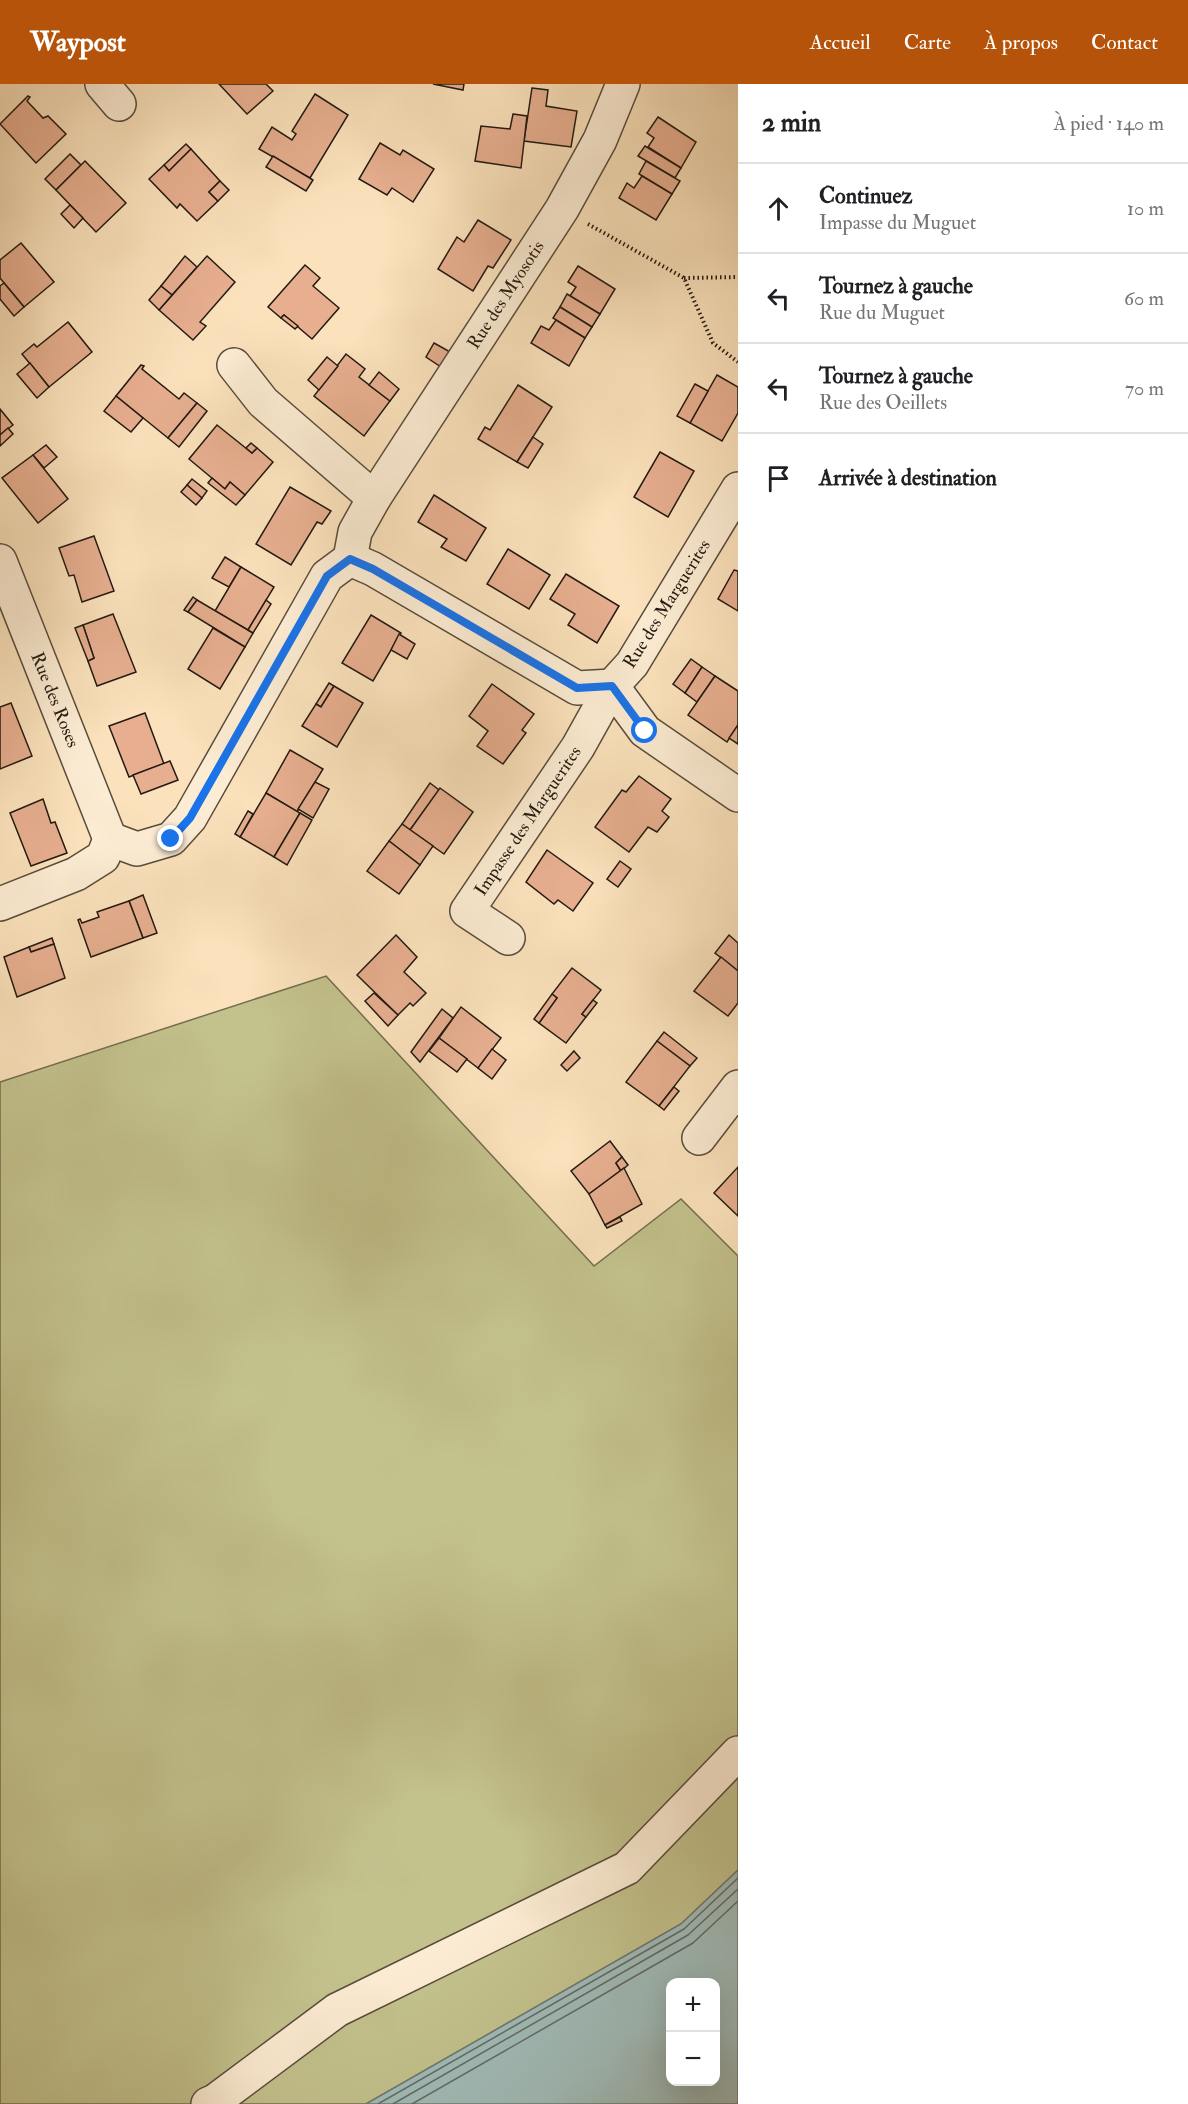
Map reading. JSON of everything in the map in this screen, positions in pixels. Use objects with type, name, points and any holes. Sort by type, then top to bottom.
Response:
[{"type":"street","name":"Rue des Myosotis","points":[[350,559],[355,532],[374,498],[562,209],[600,141],[623,84]]},
{"type":"street","points":[[234,365],[263,402],[374,498]]},
{"type":"street","name":"Rue des Marguerites","points":[[612,686],[632,664],[738,489]]},
{"type":"street","points":[[0,904],[76,874],[103,857],[110,839],[137,849],[171,839],[190,818],[327,576],[350,559],[373,569],[577,688],[612,686],[645,731],[738,795]]},
{"type":"street","name":"Rue des Roses","points":[[0,561],[110,839]]},
{"type":"street","name":"Impasse des Marguerites","points":[[508,938],[467,911],[578,747],[612,686]]},
{"type":"street","points":[[699,1138],[738,1087]]},
{"type":"street","points":[[208,2104],[337,2010],[627,1868],[738,1753]]},
{"type":"path","points":[[562,209],[684,278],[738,277]]},
{"type":"path","points":[[684,278],[713,343],[738,362]]},
{"type":"shaded area","points":[[326,976],[594,1266],[681,1199],[738,1256],[738,1870],[681,1924],[366,2104],[0,2104],[0,1082]]},
{"type":"water","points":[[738,1870],[738,2104],[366,2104],[681,1924]]},
{"type":"building","points":[[219,84],[266,84],[273,91],[247,114]]},
{"type":"building","points":[[433,84],[464,84],[463,90]]},
{"type":"building","points":[[532,88],[548,90],[546,106],[577,111],[571,147],[524,141]]},
{"type":"building","points":[[315,94],[348,115],[310,178],[259,149],[272,127],[292,140],[296,134],[292,131]]},
{"type":"building","points":[[28,96],[30,97],[27,101],[43,118],[48,116],[66,134],[36,163],[0,124]]},
{"type":"building","points":[[513,114],[527,116],[521,168],[475,161],[481,126],[510,129]]},
{"type":"building","points":[[658,117],[696,142],[681,168],[648,147],[654,138],[647,133]]},
{"type":"building","points":[[380,143],[400,155],[403,150],[434,169],[413,202],[392,188],[387,195],[359,179]]},
{"type":"building","points":[[186,144],[191,149],[169,171],[164,165]]},
{"type":"building","points":[[645,146],[681,168],[675,178],[638,156]]},
{"type":"building","points":[[191,149],[220,181],[209,192],[218,201],[197,221],[180,204],[177,208],[149,179],[164,165],[169,171]]},
{"type":"building","points":[[70,154],[81,165],[56,190],[45,179]]},
{"type":"building","points":[[273,156],[313,180],[306,191],[266,167]]},
{"type":"building","points":[[85,161],[126,203],[96,232],[56,190]]},
{"type":"building","points":[[646,161],[680,181],[672,194],[639,174]]},
{"type":"building","points":[[642,176],[672,194],[656,220],[619,198],[627,183],[634,188]]},
{"type":"building","points":[[220,181],[229,190],[218,201],[209,192]]},
{"type":"building","points":[[70,205],[83,218],[74,228],[61,214]]},
{"type":"building","points":[[478,220],[511,240],[493,268],[488,266],[473,291],[438,269],[457,237],[464,242]]},
{"type":"building","points":[[21,243],[54,282],[24,307],[0,278],[0,260]]},
{"type":"building","points":[[185,256],[197,267],[172,295],[161,286]]},
{"type":"building","points":[[207,256],[235,282],[200,322],[206,326],[193,340],[159,310]]},
{"type":"building","points":[[305,265],[320,278],[313,286],[339,308],[312,339],[284,315],[281,318],[268,307]]},
{"type":"building","points":[[578,266],[615,289],[600,314],[570,296],[576,287],[568,282]]},
{"type":"building","points":[[4,283],[24,307],[14,316],[0,299],[0,286]]},
{"type":"building","points":[[161,286],[172,295],[159,310],[149,300]]},
{"type":"building","points":[[567,294],[600,314],[592,327],[560,307]]},
{"type":"building","points":[[560,307],[592,327],[585,338],[553,318]]},
{"type":"building","points":[[284,315],[298,326],[295,329],[281,318]]},
{"type":"building","points":[[556,320],[585,338],[569,366],[531,343],[541,326],[549,330]]},
{"type":"building","points":[[68,322],[92,352],[49,387],[22,354],[34,344],[37,347]]},
{"type":"building","points":[[434,343],[452,353],[441,367],[426,357]]},
{"type":"building","points":[[346,354],[365,369],[359,377],[390,401],[364,436],[314,396]]},
{"type":"building","points":[[327,357],[338,366],[319,390],[308,380]]},
{"type":"building","points":[[30,363],[49,387],[37,398],[17,374]]},
{"type":"building","points":[[141,365],[144,366],[142,369],[179,399],[184,393],[197,403],[168,438],[116,396]]},
{"type":"building","points":[[379,372],[399,389],[390,401],[369,385]]},
{"type":"building","points":[[717,375],[738,387],[738,413],[722,441],[690,423]]},
{"type":"building","points":[[695,384],[708,391],[690,423],[677,416]]},
{"type":"building","points":[[518,385],[552,407],[517,462],[478,439],[485,427],[490,430]]},
{"type":"building","points":[[116,396],[143,418],[131,432],[104,411]]},
{"type":"building","points":[[197,403],[207,411],[179,447],[168,438]]},
{"type":"building","points":[[0,409],[13,425],[0,435]]},
{"type":"building","points":[[217,425],[252,453],[257,448],[273,462],[245,495],[230,482],[225,489],[189,459]]},
{"type":"building","points":[[8,428],[13,434],[0,446],[0,435]]},
{"type":"building","points":[[533,437],[543,444],[528,468],[517,462]]},
{"type":"building","points":[[251,443],[257,448],[252,453],[246,448]]},
{"type":"building","points":[[46,445],[57,457],[44,468],[33,455]]},
{"type":"building","points":[[660,452],[694,471],[668,517],[634,497]]},
{"type":"building","points":[[33,455],[68,499],[38,523],[2,478]]},
{"type":"building","points":[[212,478],[225,489],[230,482],[245,495],[236,505],[208,483]]},
{"type":"building","points":[[192,479],[207,491],[202,498],[187,485]]},
{"type":"building","points":[[187,485],[202,498],[196,505],[181,492]]},
{"type":"building","points":[[290,487],[331,511],[322,524],[317,522],[291,565],[256,544]]},
{"type":"building","points":[[434,495],[486,528],[466,561],[441,547],[447,539],[418,522]]},
{"type":"building","points":[[94,536],[114,591],[82,602],[74,575],[69,576],[59,548]]},
{"type":"building","points":[[508,549],[550,575],[529,609],[487,584]]},
{"type":"building","points":[[225,557],[241,567],[229,587],[212,578]]},
{"type":"building","points":[[241,567],[274,587],[248,630],[215,611]]},
{"type":"building","points":[[734,570],[738,571],[738,611],[718,599]]},
{"type":"building","points":[[566,574],[619,606],[597,643],[568,625],[575,614],[550,599]]},
{"type":"building","points":[[193,597],[197,600],[188,612],[184,610]]},
{"type":"building","points":[[197,600],[253,633],[245,647],[188,612]]},
{"type":"building","points":[[266,600],[271,604],[253,633],[248,630]]},
{"type":"building","points":[[113,614],[136,672],[97,686],[88,661],[94,658],[83,625]]},
{"type":"building","points":[[371,615],[401,633],[373,681],[342,663]]},
{"type":"building","points":[[83,625],[94,658],[88,661],[75,628]]},
{"type":"building","points":[[213,628],[245,647],[220,689],[188,669]]},
{"type":"building","points":[[399,634],[415,644],[407,659],[391,650]]},
{"type":"building","points":[[691,659],[702,667],[685,693],[673,684]]},
{"type":"building","points":[[702,667],[715,676],[697,702],[685,693]]},
{"type":"building","points":[[715,676],[738,691],[738,725],[727,742],[688,715]]},
{"type":"building","points":[[329,683],[334,686],[321,707],[316,704]]},
{"type":"building","points":[[492,684],[534,714],[522,730],[526,733],[503,764],[477,746],[488,731],[469,716]]},
{"type":"building","points":[[334,686],[363,703],[337,747],[302,726],[316,704],[321,707]]},
{"type":"building","points":[[11,703],[32,756],[0,769],[0,707]]},
{"type":"building","points":[[145,713],[164,764],[129,777],[109,726]]},
{"type":"building","points":[[738,725],[738,744],[729,738]]},
{"type":"building","points":[[290,750],[323,769],[297,812],[266,793]]},
{"type":"building","points":[[170,761],[178,780],[141,794],[133,775]]},
{"type":"building","points":[[639,776],[671,799],[662,811],[669,817],[657,832],[648,827],[629,852],[595,827],[622,790],[626,792]]},
{"type":"building","points":[[315,782],[329,789],[313,818],[298,809]]},
{"type":"building","points":[[430,783],[439,790],[410,830],[402,824]]},
{"type":"building","points":[[440,788],[473,812],[444,854],[410,830]]},
{"type":"building","points":[[266,793],[300,813],[274,857],[240,837]]},
{"type":"building","points":[[43,799],[51,823],[55,822],[67,853],[31,866],[10,813]]},
{"type":"building","points":[[248,811],[253,814],[240,837],[235,834]]},
{"type":"building","points":[[300,813],[312,820],[287,865],[274,857]]},
{"type":"building","points":[[402,824],[433,846],[420,865],[389,841]]},
{"type":"building","points":[[389,841],[420,865],[399,894],[367,871]]},
{"type":"building","points":[[547,850],[593,883],[573,911],[558,900],[554,904],[526,882]]},
{"type":"building","points":[[620,861],[631,869],[618,887],[607,879]]},
{"type":"building","points":[[143,895],[157,933],[143,938],[129,901]]},
{"type":"building","points":[[129,901],[143,938],[91,957],[78,920],[80,919],[82,923],[99,917],[97,912]]},
{"type":"building","points":[[396,935],[417,957],[404,972],[426,993],[413,1006],[410,1003],[398,1015],[357,975]]},
{"type":"building","points":[[729,935],[738,943],[738,971],[715,953]]},
{"type":"building","points":[[52,938],[54,944],[31,952],[29,947]]},
{"type":"building","points":[[54,944],[65,978],[17,997],[4,957],[29,947],[31,952]]},
{"type":"building","points":[[721,957],[738,971],[738,1003],[728,1016],[694,991]]},
{"type":"building","points":[[572,968],[601,990],[582,1014],[586,1017],[566,1043],[539,1023],[557,998],[552,994]]},
{"type":"building","points":[[374,993],[398,1015],[388,1026],[365,1001]]},
{"type":"building","points":[[552,994],[557,998],[539,1023],[534,1019]]},
{"type":"building","points":[[593,1000],[597,1003],[586,1017],[582,1014]]},
{"type":"building","points":[[461,1007],[501,1038],[478,1068],[439,1038]]},
{"type":"building","points":[[442,1009],[453,1018],[420,1062],[411,1052]]},
{"type":"building","points":[[664,1032],[697,1058],[690,1066],[657,1041]]},
{"type":"building","points":[[439,1038],[467,1059],[457,1072],[429,1051]]},
{"type":"building","points":[[657,1041],[690,1066],[659,1106],[626,1082]]},
{"type":"building","points":[[492,1049],[506,1060],[492,1079],[478,1068]]},
{"type":"building","points":[[574,1051],[580,1058],[567,1071],[561,1065]]},
{"type":"building","points":[[674,1087],[679,1091],[664,1110],[659,1106]]},
{"type":"building","points":[[610,1141],[622,1157],[616,1163],[621,1171],[589,1194],[571,1171]]},
{"type":"building","points":[[622,1157],[628,1165],[621,1171],[616,1163]]},
{"type":"building","points":[[738,1167],[738,1216],[714,1193]]},
{"type":"building","points":[[624,1168],[642,1204],[605,1225],[589,1194]]},
{"type":"building","points":[[620,1217],[622,1221],[607,1228],[605,1225]]},
{"type":"route","points":[[171,839],[190,818],[327,576],[350,559],[373,569],[577,688],[612,686],[645,731]]}]
